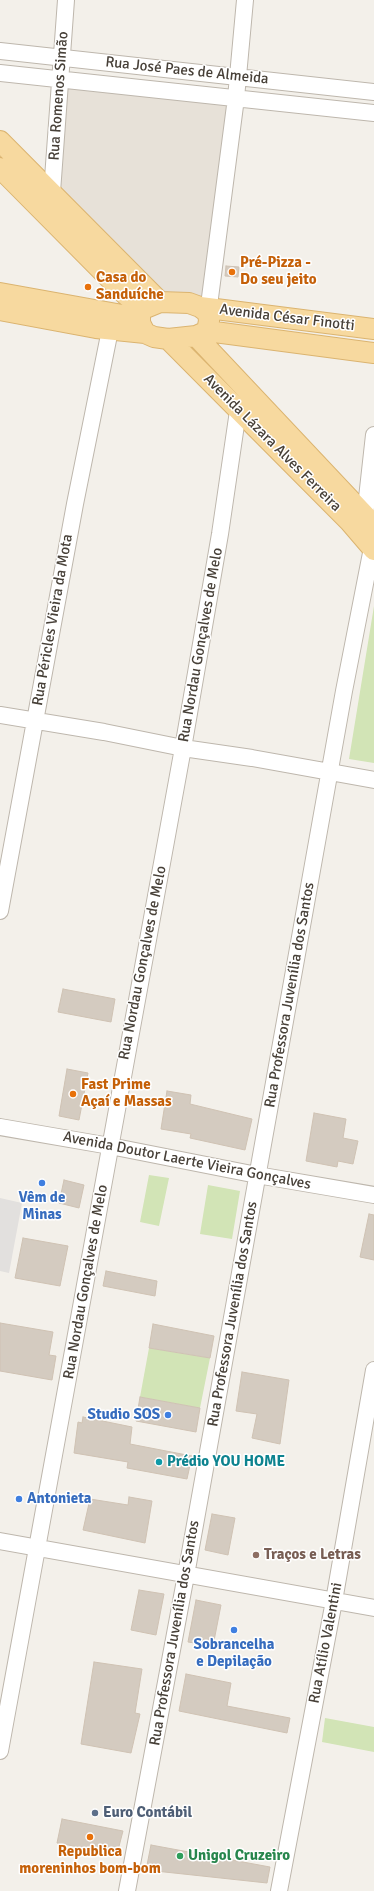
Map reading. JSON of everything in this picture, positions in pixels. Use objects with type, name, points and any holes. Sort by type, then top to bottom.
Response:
[{"type":"main road","points":[[0,141],[52,192],[147,316],[154,337],[168,339],[204,319],[189,303],[147,316],[110,330],[0,310]]},
{"type":"main road","points":[[0,168],[147,316]]},
{"type":"main road","points":[[0,293],[147,316]]},
{"type":"main road","name":"Avenida César Finotti","points":[[204,319],[374,329]]},
{"type":"main road","name":"Avenida César Finotti","points":[[204,319],[374,353]]},
{"type":"main road","name":"Avenida Lázara Alves Ferreira","points":[[204,319],[370,521]]},
{"type":"main road","name":"Avenida Lázara Alves Ferreira","points":[[168,339],[350,522],[373,548]]},
{"type":"street","name":"Rua Romenos Simão","points":[[52,192],[66,0]]},
{"type":"street","points":[[204,319],[236,98],[245,0]]},
{"type":"street","name":"Rua José Paes de Almeida","points":[[0,51],[374,92]]},
{"type":"street","name":"Rua José Paes de Almeida","points":[[0,73],[374,113]]},
{"type":"street","name":"Rua Péricles Vieira da Mota","points":[[0,912],[76,497],[110,330]]},
{"type":"street","name":"Rua Nordau Gonçalves de Melo","points":[[0,1751],[183,748],[220,534],[238,411]]},
{"type":"street","points":[[370,521],[374,435]]},
{"type":"street","name":"Rua Professora Juvenília dos Santos","points":[[127,1891],[186,1575],[330,772],[373,548]]},
{"type":"street","points":[[0,715],[374,780]]},
{"type":"street","name":"Avenida Doutor Laerte Vieira Gonçalves","points":[[0,1127],[110,1146],[257,1175],[374,1195]]},
{"type":"street","name":"Rua Atílio Valentini","points":[[280,1891],[334,1601],[374,1370]]},
{"type":"street","points":[[0,1541],[374,1608]]},
{"type":"shaded area","points":[[60,79],[236,98],[209,308],[160,302],[52,192]]},
{"type":"shaded area","points":[[0,1198],[22,1203],[9,1273],[0,1271]]},
{"type":"green space","points":[[374,606],[374,763],[349,759]]},
{"type":"green space","points":[[149,1175],[169,1178],[159,1226],[140,1222]]},
{"type":"green space","points":[[208,1185],[240,1191],[232,1239],[200,1234]]},
{"type":"green space","points":[[149,1348],[210,1358],[200,1408],[140,1397]]},
{"type":"green space","points":[[325,1718],[374,1727],[374,1752],[322,1742]]},
{"type":"building","name":"Pré-Pizza - Do seu jeito","points":[[226,266],[239,267],[238,277],[225,276]]},
{"type":"building","points":[[63,989],[115,999],[111,1022],[58,1012]]},
{"type":"building","name":"Fast Prime Açaí e Massas","points":[[67,1069],[88,1073],[79,1120],[59,1116]]},
{"type":"building","points":[[167,1091],[191,1095],[190,1104],[252,1119],[245,1150],[190,1138],[191,1134],[161,1129]]},
{"type":"building","points":[[314,1113],[346,1119],[343,1138],[358,1141],[353,1164],[338,1161],[337,1167],[306,1161]]},
{"type":"building","points":[[64,1180],[84,1185],[79,1208],[59,1203]]},
{"type":"building","points":[[369,1214],[374,1215],[374,1260],[360,1257]]},
{"type":"building","points":[[23,1238],[68,1246],[60,1286],[15,1278]]},
{"type":"building","points":[[106,1271],[157,1281],[155,1296],[103,1286]]},
{"type":"building","points":[[0,1323],[53,1332],[49,1355],[56,1356],[52,1380],[0,1371]]},
{"type":"building","points":[[153,1324],[214,1336],[210,1358],[149,1348]]},
{"type":"building","points":[[242,1372],[289,1380],[280,1444],[252,1438],[257,1414],[236,1411]]},
{"type":"building","name":"Studio SOS","points":[[140,1397],[200,1408],[196,1432],[136,1421]]},
{"type":"building","points":[[83,1417],[132,1427],[130,1444],[192,1456],[187,1479],[127,1468],[128,1462],[74,1453],[78,1422],[82,1423]]},
{"type":"building","points":[[129,1497],[152,1501],[145,1543],[83,1530],[90,1499],[128,1505]]},
{"type":"building","points":[[212,1514],[235,1518],[228,1555],[205,1550]]},
{"type":"building","points":[[139,1590],[164,1594],[156,1635],[131,1630]]},
{"type":"building","points":[[196,1600],[221,1605],[213,1646],[188,1642]]},
{"type":"building","points":[[94,1662],[142,1669],[135,1713],[140,1714],[131,1753],[81,1744]]},
{"type":"building","points":[[186,1674],[231,1683],[227,1706],[290,1718],[287,1733],[179,1711]]},
{"type":"building","name":"Republica moreninhos bom-bom","points":[[62,1819],[123,1831],[117,1854],[57,1843]]},
{"type":"building","name":"Unigol Cruzeiro","points":[[151,1845],[270,1867],[267,1883],[146,1870]]},
{"type":"place","name":"Pré-Pizza - Do seu jeito","points":[[232,272]]},
{"type":"place","name":"Casa do Sanduíche","points":[[88,287]]},
{"type":"place","name":"Fast Prime Açaí e Massas","points":[[73,1094]]},
{"type":"place","name":"Vêm de Minas","points":[[42,1183]]},
{"type":"place","name":"Studio SOS","points":[[168,1415]]},
{"type":"place","name":"Prédio YOU HOME","points":[[159,1462]]},
{"type":"place","name":"Antonieta","points":[[19,1499]]},
{"type":"place","name":"Traços e Letras","points":[[256,1555]]},
{"type":"place","name":"Sobrancelha e Depilação","points":[[234,1630]]},
{"type":"place","name":"Euro Contábil","points":[[95,1813]]},
{"type":"place","name":"Republica moreninhos bom-bom","points":[[90,1837]]},
{"type":"place","name":"Unigol Cruzeiro","points":[[180,1856]]}]
